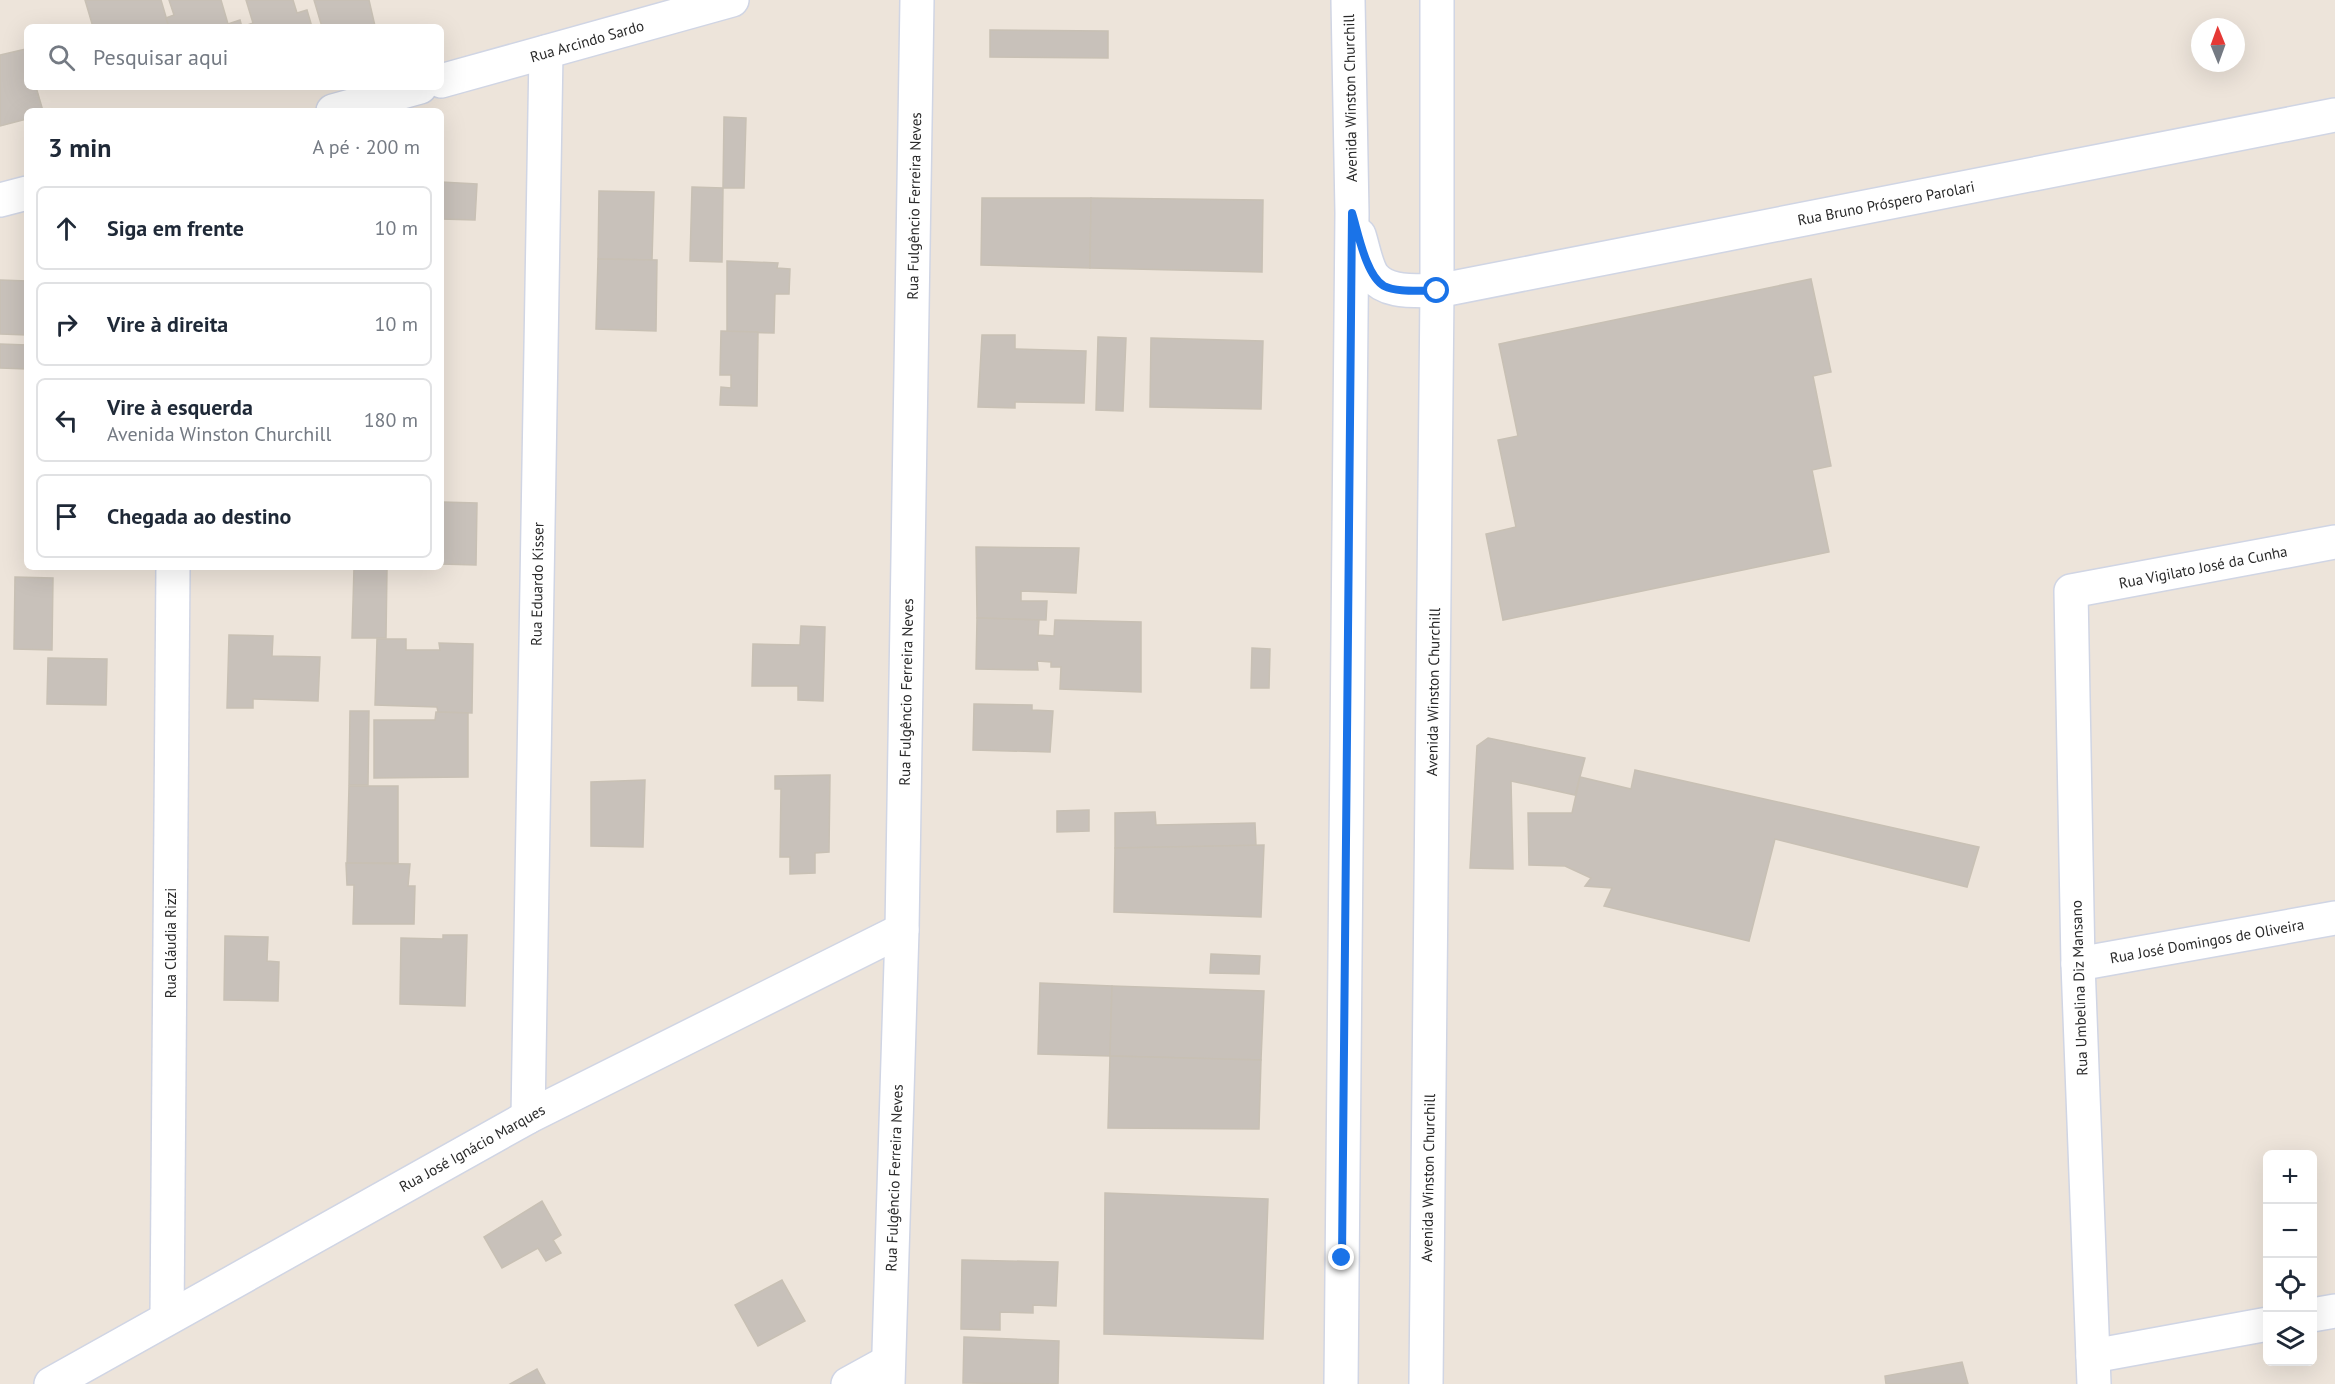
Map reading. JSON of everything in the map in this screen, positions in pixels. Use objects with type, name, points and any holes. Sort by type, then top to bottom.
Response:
[{"type":"street","name":"Rua Arcindo Sardo","points":[[444,80],[732,0]]},
{"type":"street","name":"Rua Fulgêncio Ferreira Neves","points":[[888,1373],[902,930],[917,0]]},
{"type":"street","name":"Avenida Winston Churchill","points":[[1341,1384],[1352,213],[1348,0]]},
{"type":"street","name":"Avenida Winston Churchill","points":[[1426,1384],[1437,291],[1437,0]]},
{"type":"street","name":"Rua Eduardo Kisser","points":[[528,1117],[546,52]]},
{"type":"street","points":[[344,108],[409,90]]},
{"type":"street","name":"Rua Bruno Próspero Parolari","points":[[1352,213],[1372,275],[1385,286],[1404,290],[1437,291],[2335,115]]},
{"type":"street","points":[[0,200],[24,194]]},
{"type":"street","name":"Rua Vigilato José da Cunha","points":[[2071,591],[2335,542]]},
{"type":"street","name":"Rua Cláudia Rizzi","points":[[167,1318],[173,570]]},
{"type":"street","name":"Rua Umbelina Diz Mansano","points":[[2071,591],[2078,964],[2094,1370]]},
{"type":"street","name":"Rua José Domingos de Oliveira","points":[[2078,964],[2335,918]]},
{"type":"street","name":"Rua José Ignácio Marques","points":[[51,1384],[528,1117],[902,930]]},
{"type":"street","points":[[2317,1314],[2335,1311]]},
{"type":"street","points":[[2094,1370],[2263,1325]]},
{"type":"street","points":[[848,1384],[888,1373]]},
{"type":"building","points":[[85,0],[161,0],[168,24],[92,24]]},
{"type":"building","points":[[169,0],[221,0],[228,24],[168,24],[166,18],[174,15]]},
{"type":"building","points":[[246,0],[293,0],[297,13],[307,10],[311,24],[250,24],[253,23]]},
{"type":"building","points":[[314,0],[369,0],[375,24],[321,24]]},
{"type":"building","points":[[240,20],[241,24],[228,24]]},
{"type":"building","points":[[990,30],[1108,31],[1108,58],[990,57]]},
{"type":"building","points":[[24,49],[24,90],[37,90],[42,108],[24,108],[24,120],[0,126],[0,55]]},
{"type":"building","points":[[724,117],[746,118],[744,188],[723,188]]},
{"type":"building","points":[[444,182],[477,184],[475,220],[444,219]]},
{"type":"building","points":[[692,187],[723,188],[722,262],[690,261]]},
{"type":"building","points":[[599,191],[654,192],[652,260],[598,259]]},
{"type":"building","points":[[982,198],[1091,198],[1090,268],[981,265]]},
{"type":"building","points":[[1091,198],[1263,200],[1262,272],[1090,268]]},
{"type":"building","points":[[598,259],[657,260],[656,331],[596,329]]},
{"type":"building","points":[[727,261],[778,263],[777,268],[790,269],[789,294],[775,294],[774,333],[727,332]]},
{"type":"building","points":[[1811,279],[1831,372],[1813,376],[1831,466],[1812,470],[1829,552],[1503,620],[1486,534],[1516,527],[1498,440],[1518,436],[1499,344]]},
{"type":"building","points":[[0,280],[24,281],[24,335],[0,334]]},
{"type":"building","points":[[721,331],[758,332],[757,406],[720,405],[721,387],[731,388],[731,375],[720,375]]},
{"type":"building","points":[[982,335],[1015,335],[1015,349],[1086,351],[1084,403],[1015,402],[1015,408],[978,407]]},
{"type":"building","points":[[1098,337],[1126,338],[1123,411],[1096,410]]},
{"type":"building","points":[[1151,338],[1263,341],[1261,409],[1150,407]]},
{"type":"building","points":[[0,344],[24,345],[24,369],[0,368]]},
{"type":"building","points":[[444,502],[477,503],[476,565],[444,564]]},
{"type":"building","points":[[976,547],[1079,548],[1076,593],[1021,591],[1021,601],[1047,601],[1046,620],[977,618]]},
{"type":"building","points":[[354,570],[387,570],[386,638],[352,638]]},
{"type":"building","points":[[15,577],[53,578],[52,650],[14,649]]},
{"type":"building","points":[[977,618],[1039,620],[1038,635],[1054,636],[1055,620],[1141,622],[1141,692],[1060,689],[1061,667],[1051,667],[1051,662],[1037,661],[1038,670],[976,669]]},
{"type":"building","points":[[801,626],[825,627],[823,701],[798,700],[798,686],[752,686],[753,644],[800,645]]},
{"type":"building","points":[[229,635],[273,636],[272,656],[320,657],[318,701],[253,699],[253,708],[227,708]]},
{"type":"building","points":[[377,639],[406,639],[406,650],[440,650],[439,643],[473,644],[472,713],[438,712],[437,707],[375,705]]},
{"type":"building","points":[[1252,648],[1270,649],[1269,688],[1251,688]]},
{"type":"building","points":[[48,658],[107,659],[106,705],[47,704]]},
{"type":"building","points":[[974,704],[1032,705],[1032,710],[1053,711],[1050,752],[973,750]]},
{"type":"building","points":[[350,711],[369,711],[368,785],[349,785]]},
{"type":"building","points":[[436,712],[468,713],[468,777],[374,778],[374,720],[435,720]]},
{"type":"building","points":[[1488,738],[1585,758],[1575,795],[1511,781],[1513,869],[1470,868],[1477,746]]},
{"type":"building","points":[[1635,770],[1979,847],[1967,887],[1775,839],[1749,941],[1604,906],[1612,888],[1585,886],[1591,878],[1565,866],[1529,865],[1528,813],[1572,813],[1580,777],[1631,789]]},
{"type":"building","points":[[830,775],[829,852],[815,853],[815,873],[790,874],[790,857],[780,857],[781,789],[775,789],[775,776]]},
{"type":"building","points":[[645,780],[643,847],[591,846],[591,782]]},
{"type":"building","points":[[349,786],[398,786],[398,863],[347,863]]},
{"type":"building","points":[[1089,810],[1089,831],[1057,832],[1057,811]]},
{"type":"building","points":[[1155,812],[1156,825],[1255,823],[1256,846],[1115,848],[1115,813]]},
{"type":"building","points":[[1264,845],[1261,917],[1114,912],[1115,848]]},
{"type":"building","points":[[346,863],[410,864],[408,886],[415,886],[414,924],[353,924],[354,885],[347,885]]},
{"type":"building","points":[[443,935],[467,935],[465,1006],[400,1004],[401,938],[443,939]]},
{"type":"building","points":[[225,936],[268,937],[267,961],[279,962],[278,1001],[224,1000]]},
{"type":"building","points":[[1211,954],[1260,956],[1259,974],[1210,973]]},
{"type":"building","points":[[1040,983],[1112,986],[1110,1056],[1038,1054]]},
{"type":"building","points":[[1112,986],[1264,991],[1261,1060],[1110,1056]]},
{"type":"building","points":[[1110,1056],[1261,1060],[1259,1129],[1108,1128]]},
{"type":"building","points":[[1105,1193],[1268,1199],[1263,1339],[1104,1334]]},
{"type":"building","points":[[542,1201],[561,1235],[553,1240],[561,1253],[546,1261],[538,1248],[502,1268],[484,1237]]},
{"type":"building","points":[[962,1260],[1058,1262],[1056,1306],[1033,1305],[1033,1313],[1000,1312],[1000,1330],[961,1329]]},
{"type":"building","points":[[782,1280],[805,1321],[758,1346],[735,1305]]},
{"type":"building","points":[[964,1337],[1059,1341],[1058,1384],[963,1383]]},
{"type":"building","points":[[1962,1362],[1968,1384],[1886,1384],[1885,1376]]},
{"type":"building","points":[[537,1369],[545,1384],[510,1384]]},
{"type":"route","points":[[1342,1258],[1352,213],[1372,275],[1385,286],[1404,290],[1437,291]]}]
